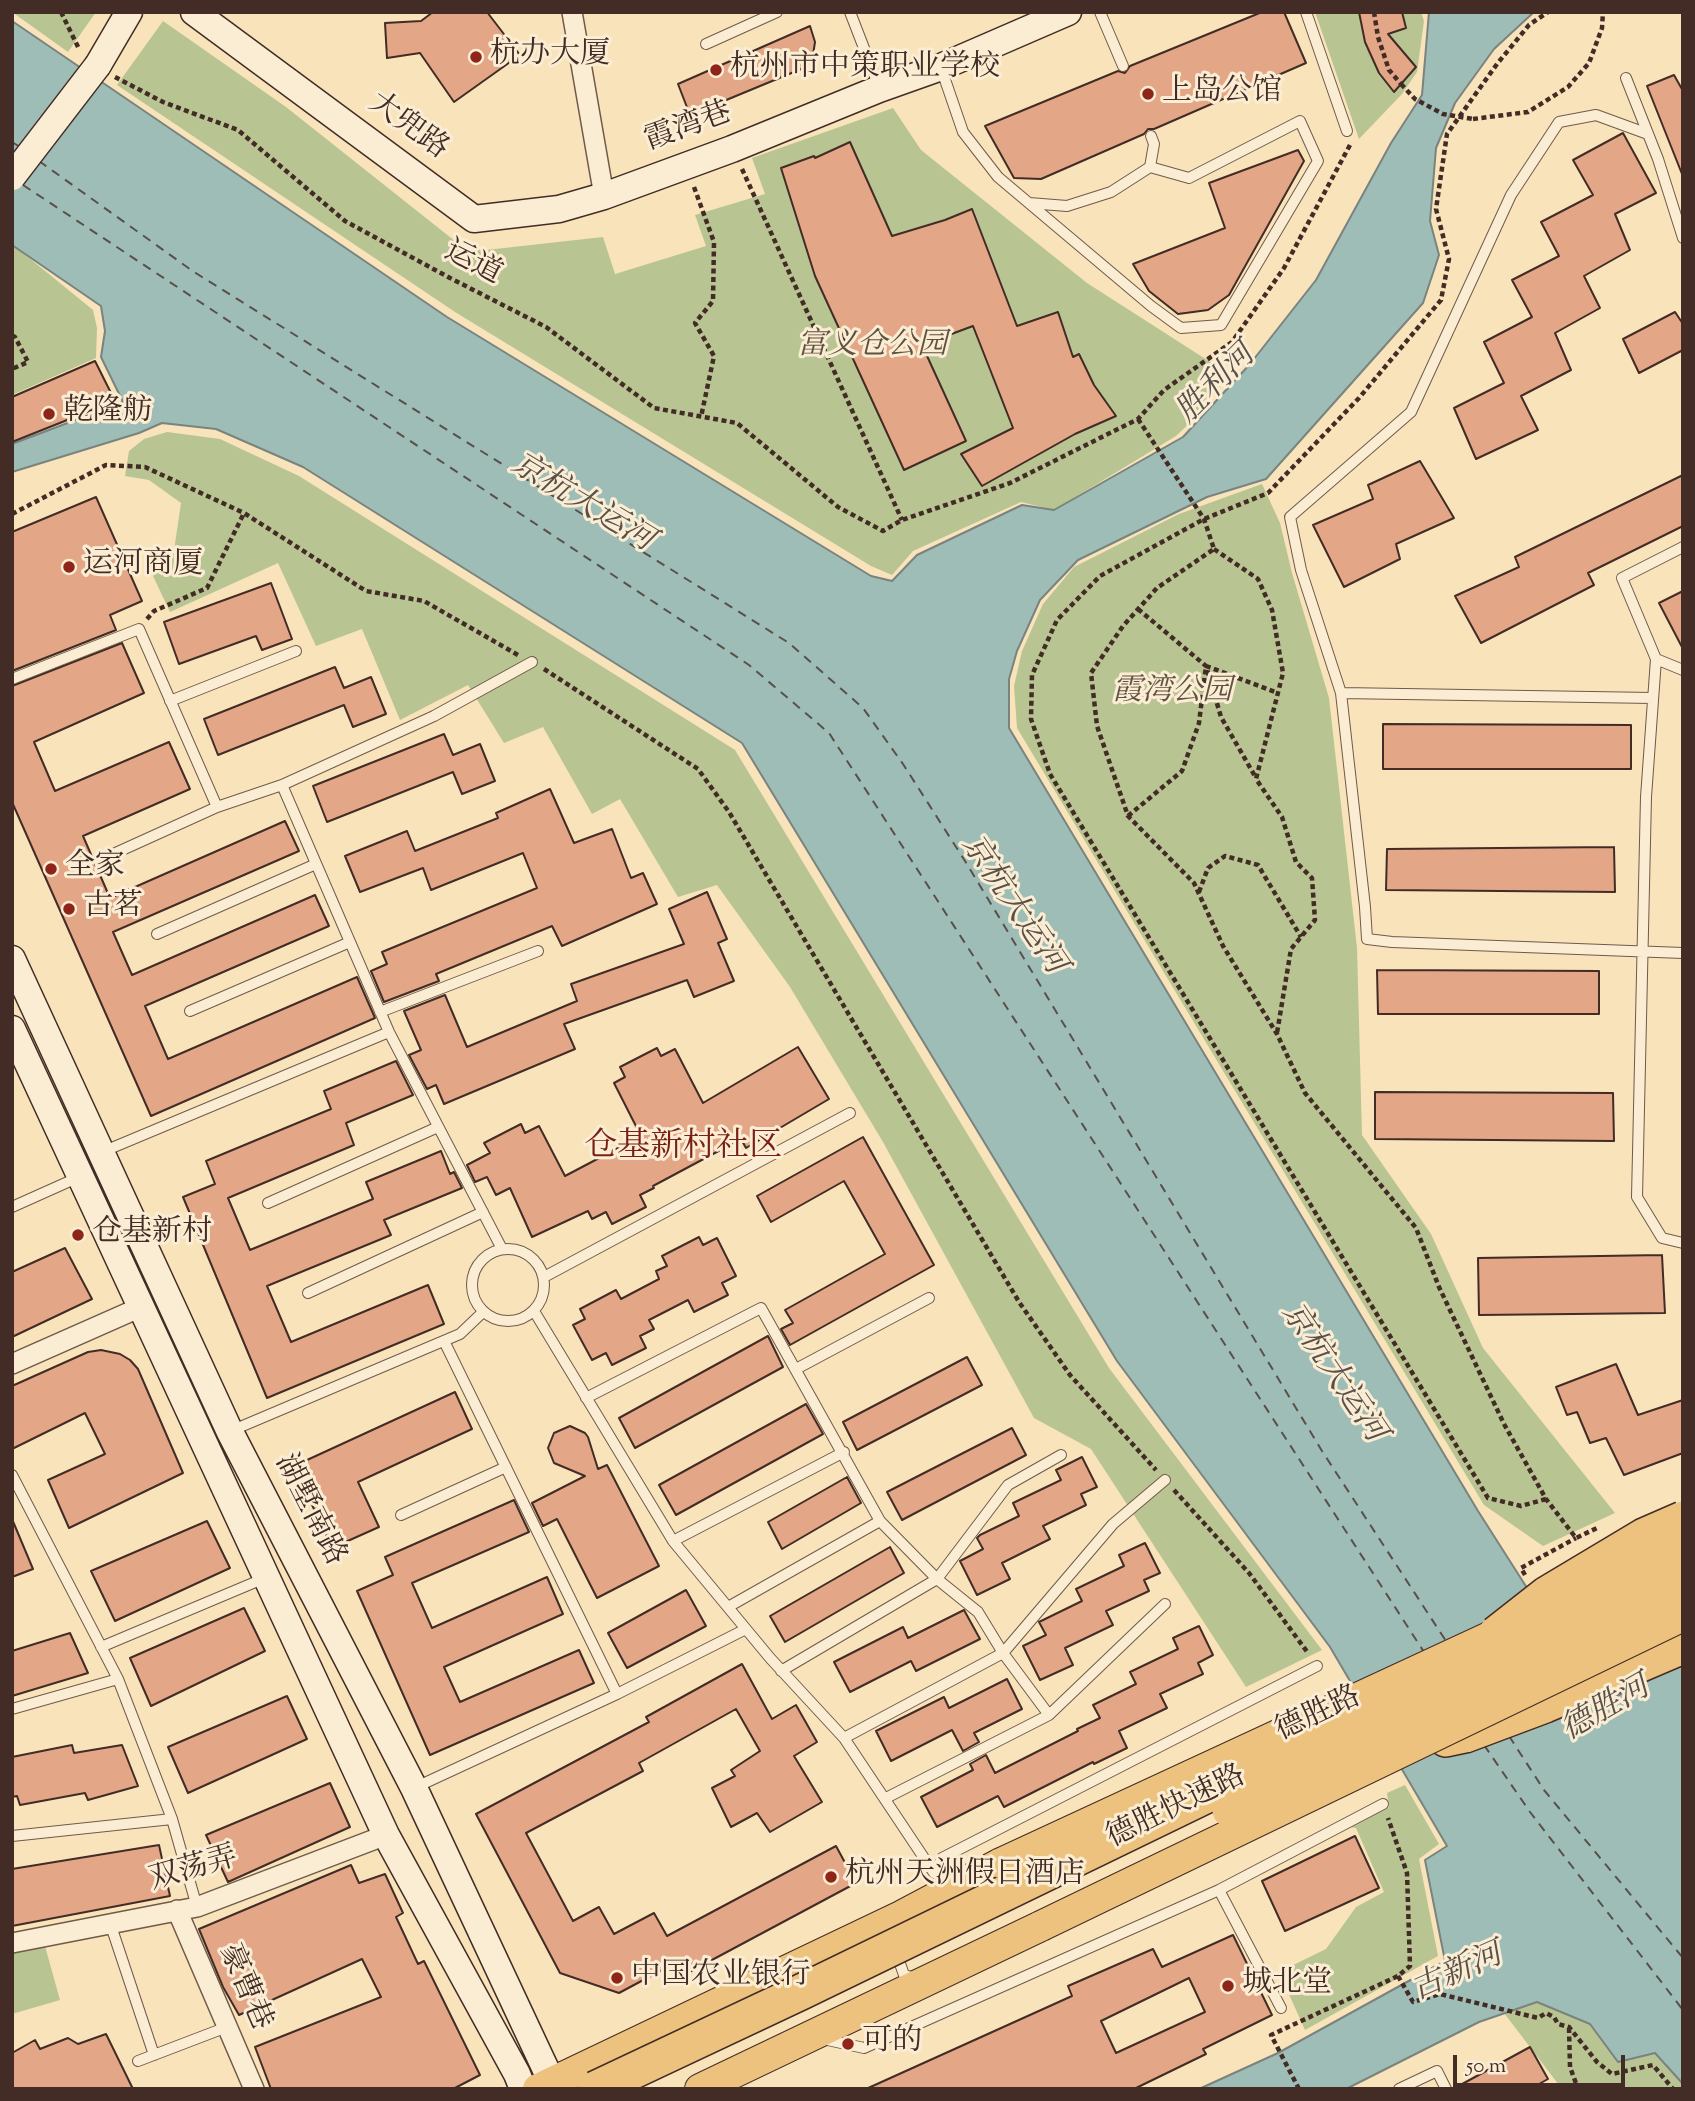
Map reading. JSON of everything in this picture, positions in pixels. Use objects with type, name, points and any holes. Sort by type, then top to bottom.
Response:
[{"type":"highway","points":[[1496,1634],[1547,1594],[1644,1536],[1683,1519]]},
{"type":"highway","name":"德胜快速路","points":[[595,2089],[801,1992],[1683,1563]]},
{"type":"highway","name":"德胜快速路","points":[[642,2089],[805,2008],[1683,1596]]},
{"type":"highway","points":[[1408,1749],[1465,1735],[1545,1705],[1683,1646]]},
{"type":"main road","points":[[12,177],[97,66],[130,12]]},
{"type":"main road","name":"大兜路","points":[[194,12],[474,219],[559,209],[604,196]]},
{"type":"main road","name":"霞湾巷","points":[[604,196],[941,67],[1068,12]]},
{"type":"main road","name":"湖墅南路","points":[[12,959],[230,1432],[414,1788],[548,2087]]},
{"type":"main road","points":[[13,1035],[386,1835],[523,2089]]},
{"type":"main road","name":"德胜路","points":[[548,2087],[901,1916],[1001,1863],[1496,1634],[1683,1544]]},
{"type":"main road","points":[[701,2089],[1683,1616]]},
{"type":"street","points":[[572,12],[604,196]]},
{"type":"street","points":[[12,1364],[141,1307]]},
{"type":"street","name":"双荡弄","points":[[12,1943],[187,1908],[386,1835]]},
{"type":"street","name":"豪曹巷","points":[[187,1908],[227,2027],[254,2089]]},
{"type":"lane","points":[[705,44],[777,12]]},
{"type":"lane","points":[[850,12],[879,89]]},
{"type":"lane","points":[[1100,12],[1123,66]]},
{"type":"lane","points":[[1306,12],[1347,131]]},
{"type":"lane","points":[[941,67],[963,132],[998,177],[1151,306],[1181,328],[1222,325],[1318,161],[1305,131],[1300,121],[1189,178],[1150,167]]},
{"type":"lane","points":[[1626,78],[1683,238]]},
{"type":"lane","points":[[1648,134],[1596,115],[1559,122],[1511,195],[1411,412],[1290,517],[1301,570],[1341,693],[1367,939],[1683,953]]},
{"type":"lane","points":[[1029,203],[1067,206],[1111,192],[1150,167],[1154,144],[1151,136]]},
{"type":"lane","points":[[1683,547],[1622,578],[1656,659],[1646,797],[1637,1197],[1662,1238],[1683,1243]]},
{"type":"lane","points":[[12,680],[139,629],[217,807]]},
{"type":"lane","points":[[170,701],[296,652]]},
{"type":"lane","points":[[1656,659],[1683,670]]},
{"type":"lane","points":[[100,860],[217,807],[282,785],[434,716],[532,662]]},
{"type":"lane","points":[[1341,693],[1653,698]]},
{"type":"lane","points":[[282,785],[389,1032],[502,1250]]},
{"type":"lane","points":[[157,934],[316,864]]},
{"type":"lane","points":[[190,1011],[350,942]]},
{"type":"lane","points":[[380,1012],[538,951]]},
{"type":"lane","points":[[101,1152],[389,1032]]},
{"type":"lane","points":[[544,1278],[850,1114]]},
{"type":"lane","points":[[268,1203],[438,1127]]},
{"type":"lane","points":[[12,1207],[80,1176]]},
{"type":"lane","points":[[307,1293],[483,1212]]},
{"type":"lane","points":[[502,1250],[524,1252],[540,1267],[544,1278],[541,1301],[525,1318],[514,1321],[492,1318],[483,1312],[472,1292],[475,1269],[492,1253],[502,1250]]},
{"type":"lane","points":[[796,1369],[929,1298]]},
{"type":"lane","points":[[586,1398],[761,1308],[844,1452],[880,1521],[937,1579],[978,1612],[1003,1653],[1049,1715]]},
{"type":"lane","points":[[534,1311],[673,1541],[781,1671],[844,1738],[934,1873],[942,1858],[1317,1666]]},
{"type":"lane","points":[[230,1432],[460,1334],[483,1312]]},
{"type":"lane","points":[[444,1341],[617,1694]]},
{"type":"lane","points":[[673,1541],[844,1452]]},
{"type":"lane","points":[[781,1671],[937,1579],[1008,1485],[1061,1455]]},
{"type":"lane","points":[[401,1515],[506,1467]]},
{"type":"lane","points":[[12,1475],[118,1679],[172,1819],[187,1908]]},
{"type":"lane","points":[[844,1738],[1003,1653],[1113,1524],[1165,1480]]},
{"type":"lane","points":[[727,1607],[880,1521]]},
{"type":"lane","points":[[102,1647],[266,1577]]},
{"type":"lane","points":[[886,1798],[1049,1715],[1165,1604]]},
{"type":"lane","points":[[414,1788],[617,1694],[746,1629]]},
{"type":"lane","points":[[12,1709],[118,1679]]},
{"type":"lane","points":[[811,2036],[864,2048],[1219,1890],[1383,1804]]},
{"type":"lane","points":[[12,1836],[172,1819]]},
{"type":"lane","points":[[1219,1890],[1281,2008]]},
{"type":"lane","points":[[901,1916],[891,1937],[904,1975],[928,1980]]},
{"type":"lane","points":[[110,1922],[154,2055]]},
{"type":"lane","points":[[138,2062],[227,2027]]},
{"type":"lane","points":[[1399,2089],[1437,2071],[1446,2089]]},
{"type":"path","points":[[61,12],[97,66]]},
{"type":"path","points":[[1374,12],[1378,37],[1389,71],[1401,84],[1415,99],[1443,114],[1473,119],[1528,112],[1568,87],[1589,63],[1602,28],[1603,12]]},
{"type":"path","points":[[1546,1499],[1521,1506],[1488,1498],[1050,774],[1031,719],[1032,675],[1058,620],[1100,576],[1204,519],[1268,493],[1359,398],[1441,300],[1449,259],[1436,209],[1447,134],[1529,25],[1548,12]]},
{"type":"path","name":"运道","points":[[97,66],[163,102],[239,130],[345,221],[546,327],[654,408],[737,424],[838,507],[883,531],[902,520]]},
{"type":"path","points":[[732,149],[902,520],[1010,482],[1138,419],[1204,519],[1214,549],[1258,579],[1272,610],[1283,673],[1256,779]]},
{"type":"path","points":[[687,166],[714,242],[713,301],[695,323],[714,356],[701,417]]},
{"type":"path","points":[[12,335],[28,362],[12,369]]},
{"type":"path","points":[[12,514],[106,465],[145,467],[244,513],[366,591],[424,601],[532,662],[698,769],[729,812],[1019,1302],[1070,1375],[1249,1573],[1317,1666]]},
{"type":"path","points":[[139,629],[154,611],[207,588],[244,513]]},
{"type":"path","points":[[1214,549],[1157,588],[1123,626],[1091,673],[1097,726],[1128,816],[1194,883],[1223,946],[1277,1034],[1305,1093],[1416,1228],[1439,1287],[1504,1424],[1546,1499],[1576,1538]]},
{"type":"path","points":[[1138,609],[1206,666],[1278,693]]},
{"type":"path","points":[[1206,666],[1221,717],[1256,779],[1282,817],[1296,862],[1312,878],[1315,920],[1291,949],[1277,1034]]},
{"type":"path","points":[[1128,816],[1182,771],[1199,723],[1206,666]]},
{"type":"path","points":[[1198,893],[1208,869],[1225,856],[1258,865],[1301,937]]},
{"type":"path","points":[[1530,1584],[1521,1568],[1598,1528]]},
{"type":"path","points":[[1299,2089],[1271,2035],[1398,1976],[1410,1966],[1407,1873],[1383,1804]]},
{"type":"path","points":[[1398,1976],[1413,2002],[1440,1994],[1538,2018],[1546,2013],[1554,2017],[1558,2024],[1569,2027],[1597,2062],[1612,2074],[1653,2065],[1673,2089]]},
{"type":"path","points":[[1569,2027],[1570,2067],[1577,2086],[1581,2089]]},
{"type":"green space","points":[[12,12],[96,12],[68,52]]},
{"type":"green space","points":[[1315,12],[1421,12],[1424,21],[1417,72],[1402,94],[1359,139]]},
{"type":"green space","name":"富义仓公园","points":[[163,21],[286,107],[465,249],[486,250],[603,237],[615,274],[706,246],[695,215],[765,194],[752,158],[893,108],[921,150],[1087,283],[1229,374],[1199,414],[1176,436],[1054,510],[1021,502],[913,551],[892,575],[871,566],[455,312],[117,85]]},
{"type":"green space","points":[[12,244],[93,310],[97,328],[96,358],[12,395]]},
{"type":"green space","points":[[167,432],[220,439],[299,476],[735,750],[1109,1368],[1322,1650],[1246,1687],[1091,1449],[1034,1418],[883,1142],[790,987],[717,885],[678,897],[620,799],[592,814],[543,727],[504,743],[468,685],[400,720],[362,629],[316,646],[278,563],[170,612],[153,576],[173,557],[181,503],[149,480],[125,476],[129,451],[144,439]]},
{"type":"green space","name":"霞湾公园","points":[[1262,484],[1280,523],[1329,698],[1357,948],[1362,1135],[1431,1234],[1483,1348],[1615,1513],[1543,1546],[1484,1505],[1017,728],[1014,686],[1022,651],[1043,604],[1074,567],[1179,514]]},
{"type":"green space","points":[[1405,1785],[1439,1844],[1419,1859],[1438,1956],[1305,2030],[1279,1972],[1326,1949],[1356,1907],[1384,1892],[1356,1828],[1349,1827],[1389,1807],[1387,1793]]},
{"type":"green space","points":[[45,1946],[60,2000],[12,2014],[12,1952]]},
{"type":"green space","points":[[1537,2002],[1590,2024],[1618,2062],[1655,2053],[1683,2084],[1683,2089],[1562,2089],[1504,2013]]},
{"type":"water","points":[[1429,12],[1534,12],[1494,49],[1455,103],[1436,148],[1430,221],[1439,255],[1423,303],[1266,479],[1207,497],[1078,560],[1040,600],[1017,651],[1009,679],[1009,728],[1478,1511],[1601,1704],[1683,1663],[1683,2084],[1655,2053],[1618,2062],[1590,2024],[1537,2002],[1479,2022],[1346,2089],[1199,2089],[1278,2053],[1445,1961],[1425,1860],[1447,1846],[1330,1647],[1117,1361],[742,743],[303,467],[216,429],[162,423],[139,433],[12,472],[12,444],[123,402],[101,357],[105,331],[101,306],[12,245],[12,21],[447,317],[871,576],[892,581],[917,555],[1022,505],[1054,510],[1183,437],[1250,364],[1316,280],[1391,143],[1422,95]]},
{"type":"building","name":"杭办大厦","points":[[433,12],[487,12],[520,55],[454,102],[420,53],[387,58],[385,23],[421,21]]},
{"type":"building","name":"上岛公馆","points":[[1262,12],[1284,12],[1306,63],[1154,129],[1148,129],[1144,134],[1041,179],[1014,178],[985,126],[1118,71],[1125,73],[1130,66]]},
{"type":"building","points":[[1359,12],[1402,12],[1406,28],[1388,34],[1416,67],[1394,92],[1379,73],[1365,42]]},
{"type":"building","points":[[810,26],[815,42],[813,55],[806,67],[690,115],[678,84]]},
{"type":"building","points":[[1674,75],[1683,91],[1682,174],[1647,86]]},
{"type":"building","points":[[1623,133],[1656,193],[1615,214],[1630,250],[1584,276],[1600,308],[1555,333],[1571,370],[1521,396],[1538,430],[1476,459],[1454,408],[1504,383],[1484,342],[1532,317],[1512,280],[1559,256],[1541,222],[1593,195],[1573,160]]},
{"type":"building","points":[[850,142],[892,236],[972,209],[1017,326],[1058,312],[1073,357],[1079,354],[1094,385],[1116,416],[1075,434],[982,486],[961,454],[1013,428],[973,326],[922,345],[966,441],[904,470],[815,276],[781,168],[814,156],[815,158]]},
{"type":"building","points":[[1298,150],[1304,161],[1229,295],[1208,310],[1178,314],[1149,291],[1133,264],[1225,228],[1209,183]]},
{"type":"building","points":[[1675,312],[1683,324],[1683,350],[1639,373],[1623,339]]},
{"type":"building","name":"乾隆舫","points":[[95,361],[115,401],[12,442],[12,397]]},
{"type":"building","points":[[1420,461],[1454,518],[1396,544],[1400,559],[1344,587],[1313,525],[1373,499],[1368,485]]},
{"type":"building","points":[[1683,475],[1683,526],[1588,573],[1594,585],[1481,643],[1455,596],[1519,567],[1515,557]]},
{"type":"building","name":"运河商厦","points":[[96,497],[142,601],[110,615],[116,630],[12,671],[12,532]]},
{"type":"building","points":[[271,583],[292,639],[262,650],[256,636],[179,664],[164,622]]},
{"type":"building","points":[[1683,591],[1683,649],[1659,603]]},
{"type":"building","points":[[122,643],[144,693],[34,742],[55,791],[169,742],[190,789],[83,836],[110,898],[285,821],[299,851],[113,932],[132,975],[315,895],[329,926],[145,1006],[168,1059],[357,977],[375,1018],[151,1116],[12,802],[12,686]]},
{"type":"building","points":[[335,667],[344,688],[371,677],[386,714],[353,727],[344,705],[218,755],[204,719]]},
{"type":"building","points":[[1383,724],[1631,725],[1631,769],[1383,769]]},
{"type":"building","points":[[444,734],[453,755],[480,744],[495,781],[462,794],[453,772],[327,822],[313,786]]},
{"type":"building","points":[[550,789],[574,843],[612,829],[631,878],[643,873],[657,904],[562,946],[552,926],[436,974],[439,981],[384,1002],[371,971],[387,964],[382,952],[537,888],[523,853],[431,890],[423,868],[360,892],[345,856],[407,831],[415,851],[498,818],[496,813]]},
{"type":"building","points":[[1614,847],[1615,892],[1386,890],[1387,849]]},
{"type":"building","points":[[707,892],[727,939],[718,943],[734,981],[694,997],[687,980],[564,1024],[575,1049],[444,1104],[436,1085],[427,1089],[409,1055],[421,1050],[404,1011],[445,995],[467,1047],[577,1001],[571,984],[684,944],[669,909]]},
{"type":"building","points":[[1377,970],[1599,971],[1599,1014],[1378,1014]]},
{"type":"building","points":[[798,1047],[829,1099],[746,1148],[741,1139],[653,1186],[654,1188],[640,1195],[646,1207],[612,1224],[606,1212],[592,1219],[588,1211],[532,1237],[510,1188],[496,1195],[487,1177],[475,1182],[467,1165],[490,1153],[484,1143],[521,1124],[525,1133],[539,1126],[565,1176],[641,1136],[614,1083],[625,1077],[620,1067],[657,1048],[661,1056],[675,1049],[703,1103]]},
{"type":"building","points":[[396,1061],[413,1095],[346,1123],[354,1145],[228,1198],[250,1250],[373,1199],[366,1182],[441,1151],[450,1174],[454,1172],[462,1188],[384,1220],[391,1235],[267,1286],[291,1342],[428,1285],[444,1324],[267,1398],[183,1197],[215,1184],[206,1161],[331,1109],[324,1091]]},
{"type":"building","points":[[1375,1092],[1613,1093],[1614,1141],[1375,1139]]},
{"type":"building","points":[[863,1137],[934,1265],[790,1345],[781,1329],[793,1323],[785,1310],[885,1254],[844,1181],[771,1222],[757,1196]]},
{"type":"building","points":[[699,1237],[703,1245],[717,1238],[736,1276],[722,1283],[728,1295],[694,1312],[688,1300],[649,1320],[654,1329],[640,1336],[646,1348],[612,1365],[606,1353],[592,1360],[573,1325],[585,1319],[580,1309],[616,1290],[621,1299],[659,1279],[656,1271],[667,1266],[662,1256]]},
{"type":"building","points":[[65,1248],[92,1299],[12,1337],[12,1272]]},
{"type":"building","points":[[1662,1255],[1665,1313],[1479,1315],[1478,1258]]},
{"type":"building","points":[[768,1336],[783,1367],[635,1448],[619,1418]]},
{"type":"building","points":[[101,1350],[120,1354],[138,1369],[183,1473],[69,1528],[48,1480],[105,1454],[85,1413],[12,1449],[12,1386],[88,1352]]},
{"type":"building","points":[[967,1357],[982,1385],[857,1450],[843,1422]]},
{"type":"building","points":[[1616,1364],[1638,1415],[1683,1400],[1683,1453],[1624,1475],[1606,1438],[1590,1443],[1577,1412],[1567,1415],[1556,1387]]},
{"type":"building","points":[[455,1392],[472,1429],[358,1482],[379,1527],[332,1548],[294,1466]]},
{"type":"building","points":[[806,1404],[823,1434],[676,1515],[659,1485]]},
{"type":"building","points":[[570,1426],[588,1437],[598,1469],[607,1465],[659,1566],[597,1598],[557,1519],[543,1526],[532,1503],[585,1476],[554,1463],[548,1448],[554,1433]]},
{"type":"building","points":[[1012,1428],[1026,1455],[902,1520],[887,1492]]},
{"type":"building","points":[[1082,1457],[1097,1487],[1081,1494],[1086,1505],[1043,1526],[1050,1539],[1002,1563],[1010,1579],[977,1595],[960,1561],[983,1549],[977,1538],[1019,1516],[1013,1503],[1061,1480],[1056,1470]]},
{"type":"building","points":[[847,1477],[861,1503],[782,1549],[768,1522]]},
{"type":"building","points":[[514,1500],[529,1532],[412,1583],[432,1628],[547,1577],[563,1614],[444,1667],[460,1702],[579,1650],[594,1683],[430,1755],[357,1591],[393,1575],[385,1557]]},
{"type":"building","points":[[12,1519],[33,1569],[12,1577]]},
{"type":"building","points":[[207,1521],[230,1568],[115,1621],[91,1571]]},
{"type":"building","points":[[1145,1543],[1160,1573],[1144,1580],[1149,1591],[1106,1611],[1113,1625],[1065,1648],[1073,1665],[1040,1680],[1023,1646],[1046,1635],[1039,1622],[1082,1601],[1076,1589],[1124,1566],[1119,1555]]},
{"type":"building","points":[[890,1547],[904,1573],[785,1642],[770,1616]]},
{"type":"building","points":[[686,1590],[706,1626],[627,1668],[608,1633]]},
{"type":"building","points":[[244,1608],[265,1651],[151,1706],[130,1658]]},
{"type":"building","points":[[964,1610],[980,1639],[916,1671],[911,1661],[850,1692],[834,1662],[903,1627],[908,1638]]},
{"type":"building","points":[[1199,1626],[1213,1655],[1198,1663],[1203,1674],[1160,1694],[1167,1708],[1119,1731],[1127,1748],[1004,1807],[998,1796],[937,1827],[921,1797],[973,1770],[970,1764],[986,1755],[995,1773],[1100,1718],[1093,1705],[1136,1684],[1130,1672],[1178,1649],[1173,1638]]},
{"type":"building","points":[[70,1633],[88,1673],[12,1696],[12,1651]]},
{"type":"building","points":[[742,1664],[772,1719],[796,1705],[817,1742],[794,1756],[822,1802],[770,1832],[757,1813],[731,1827],[712,1788],[735,1776],[731,1770],[760,1751],[736,1709],[639,1763],[643,1771],[526,1833],[573,1921],[599,1907],[614,1934],[654,1913],[667,1936],[836,1846],[856,1883],[682,1976],[675,1963],[619,1993],[560,1973],[476,1814],[649,1722],[646,1717]]},
{"type":"building","points":[[1007,1679],[1022,1709],[974,1733],[979,1742],[963,1751],[952,1730],[891,1761],[876,1731],[944,1697],[949,1708]]},
{"type":"building","points":[[287,1696],[307,1739],[188,1793],[168,1747]]},
{"type":"building","points":[[72,1745],[74,1753],[122,1745],[138,1786],[88,1800],[85,1793],[20,1805],[17,1796],[12,1797],[12,1757]]},
{"type":"building","points":[[330,1783],[350,1827],[228,1882],[206,1835]]},
{"type":"building","points":[[1355,1836],[1379,1888],[1285,1931],[1262,1881]]},
{"type":"building","points":[[159,1845],[170,1896],[12,1926],[12,1869]]},
{"type":"building","points":[[351,1865],[359,1883],[385,1874],[403,1913],[396,1917],[418,1964],[424,1961],[480,2075],[453,2089],[271,2089],[255,2047],[381,1997],[362,1959],[239,2015],[223,1987],[199,1929]]},
{"type":"building","points":[[1233,1935],[1272,2015],[1203,2049],[1206,2054],[1134,2089],[866,2089],[1072,1996],[1068,1986],[1153,1949],[1162,1967]],"holes":[[[1189,1978],[1205,2012],[1116,2053],[1101,2021]]]},
{"type":"building","points":[[106,2034],[133,2089],[12,2089],[12,2053],[35,2040],[40,2049],[68,2038],[78,2044]]},
{"type":"building","points":[[1530,2047],[1548,2079],[1530,2089],[1453,2089]]},
{"type":"ferry route","points":[[12,142],[20,147]]},
{"type":"ferry route","points":[[39,161],[194,272],[789,643],[863,708],[903,764],[965,861],[1322,1451],[1446,1641]]},
{"type":"ferry route","points":[[23,185],[749,665],[829,733],[1424,1652]]},
{"type":"ferry route","points":[[1509,1736],[1544,1790],[1683,1958]]},
{"type":"ferry route","points":[[1484,1745],[1530,1812],[1683,2010]]},
{"type":"place","name":"杭办大厦","points":[[476,57]]},
{"type":"place","name":"杭州市中策职业学校","points":[[716,70]]},
{"type":"place","name":"上岛公馆","points":[[1148,94]]},
{"type":"place","name":"乾隆舫","points":[[49,414]]},
{"type":"place","name":"运河商厦","points":[[69,567]]},
{"type":"place","name":"全家","points":[[51,869]]},
{"type":"place","name":"古茗","points":[[69,909]]},
{"type":"place","name":"仓基新村","points":[[78,1235]]},
{"type":"place","name":"杭州天洲假日酒店","points":[[831,1877]]},
{"type":"place","name":"中国农业银行","points":[[617,1978]]},
{"type":"place","name":"城北堂","points":[[1228,1986]]},
{"type":"place","name":"可的","points":[[848,2044]]},
{"type":"district","name":"仓基新村社区","points":[[683,1149]]},
{"type":"water label","name":"胜利河","points":[[1218,386]]},
{"type":"water label","name":"京杭大运河","points":[[581,505]]},
{"type":"water label","name":"京杭大运河","points":[[1011,906]]},
{"type":"water label","name":"京杭大运河","points":[[1331,1374]]},
{"type":"water label","name":"德胜河","points":[[1607,1711]]},
{"type":"water label","name":"古新河","points":[[1458,1975]]}]
